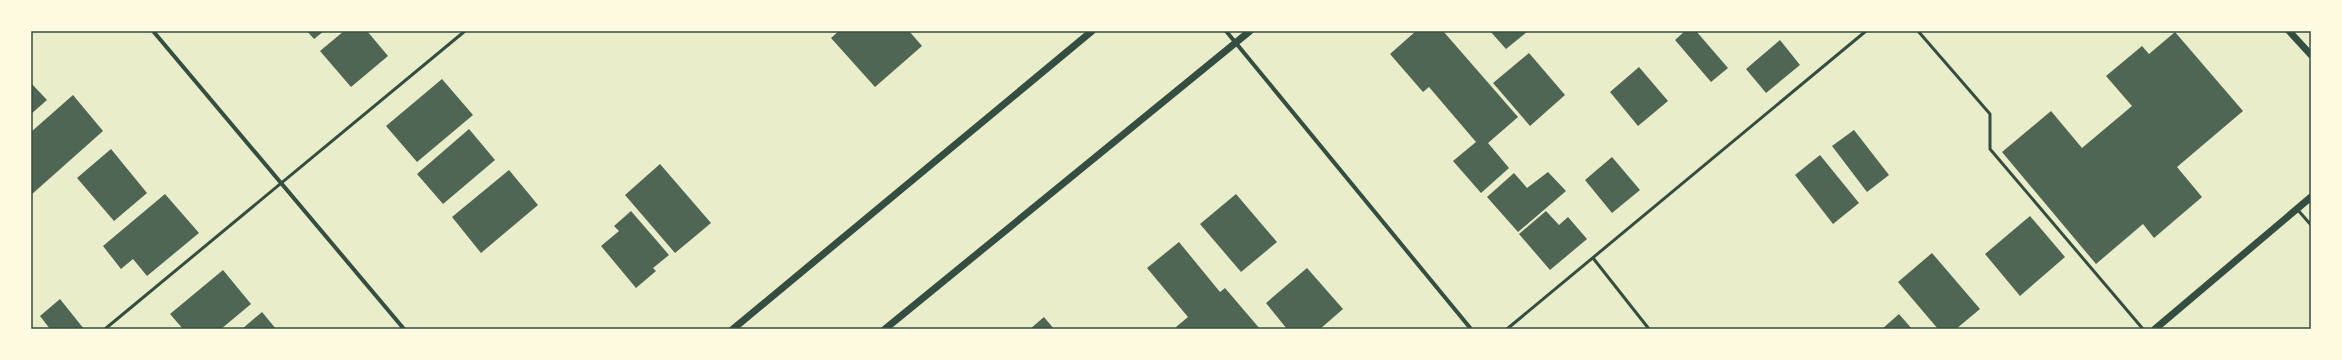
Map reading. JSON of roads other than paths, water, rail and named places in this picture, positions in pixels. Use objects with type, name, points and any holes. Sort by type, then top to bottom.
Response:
[{"type":"street","points":[[153,31],[404,329]]},
{"type":"street","points":[[732,329],[1092,31]]},
{"type":"street","points":[[1226,31],[1471,329]]},
{"type":"street","points":[[885,329],[1250,31]]},
{"type":"street","points":[[2289,31],[2311,55]]},
{"type":"street","points":[[2155,329],[2311,197]]},
{"type":"lane","points":[[105,329],[465,31]]},
{"type":"lane","points":[[1507,329],[1866,31]]},
{"type":"lane","points":[[1918,31],[1990,114],[1990,149],[2143,329]]},
{"type":"lane","points":[[2296,209],[2311,225]]},
{"type":"lane","points":[[1593,258],[1649,329]]}]
